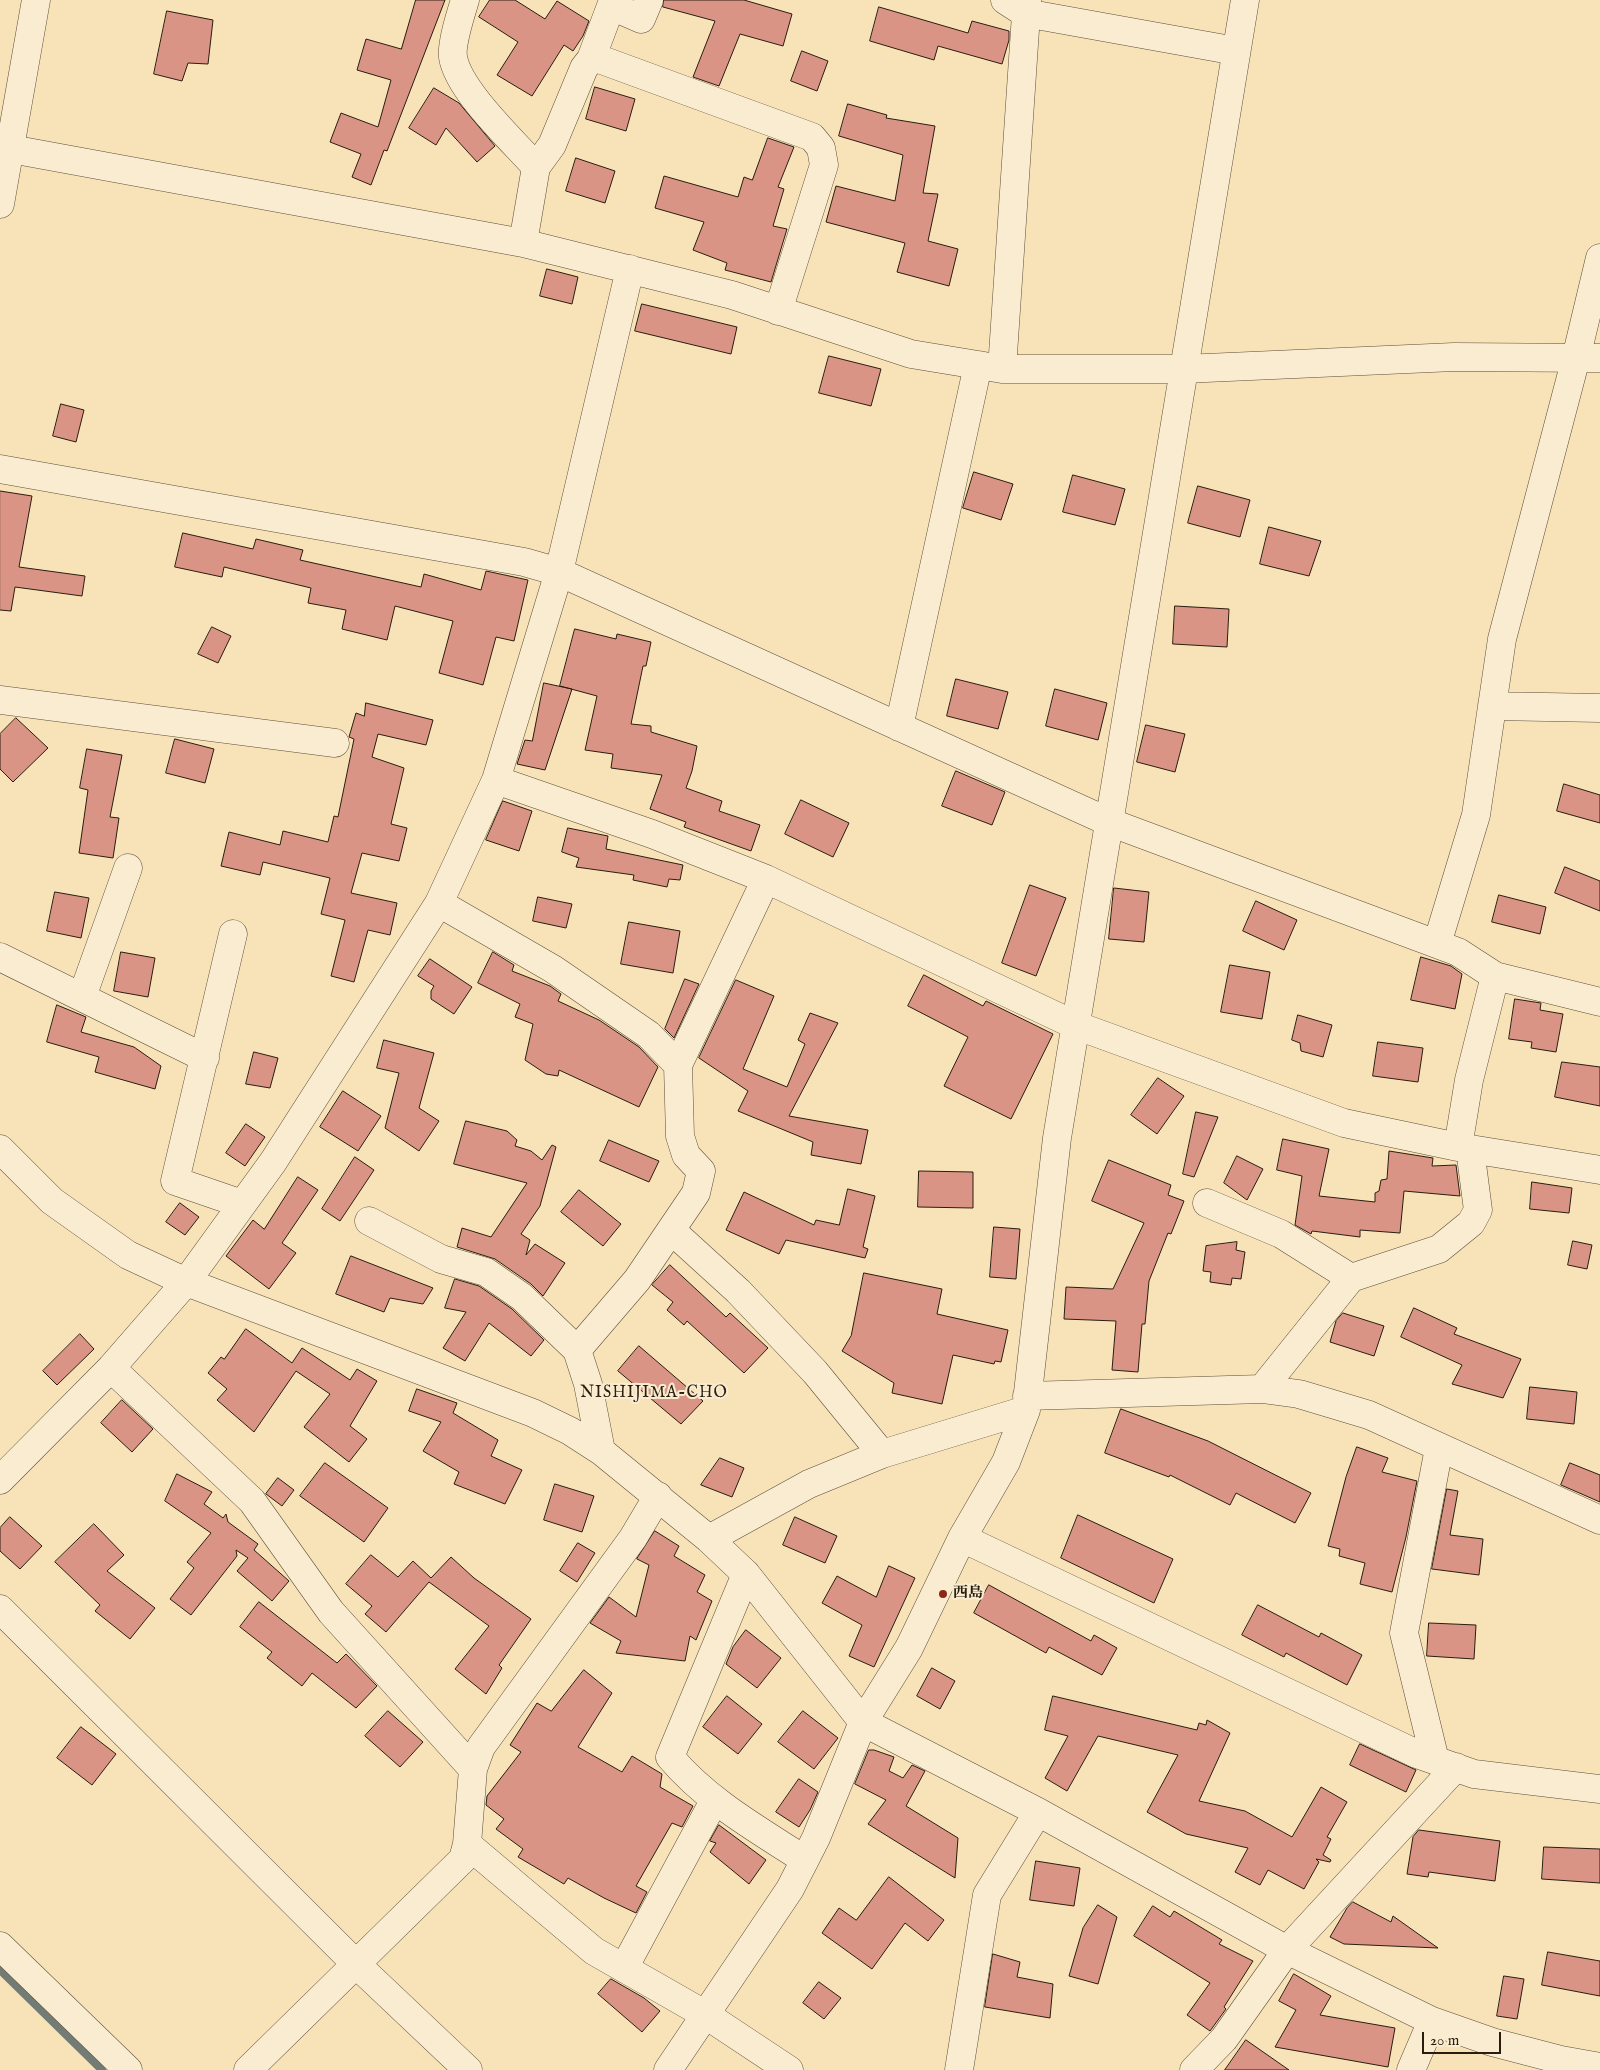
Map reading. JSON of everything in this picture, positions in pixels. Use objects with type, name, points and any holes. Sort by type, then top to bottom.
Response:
[{"type":"street","points":[[0,204],[5,148],[36,0]]},
{"type":"street","points":[[465,0],[458,21],[453,56],[467,90],[536,166]]},
{"type":"street","points":[[523,243],[536,166],[552,145],[584,68],[591,60],[611,6],[641,19],[649,0]]},
{"type":"street","points":[[668,2070],[790,1889],[816,1838],[863,1722],[909,1648],[962,1538],[1006,1462],[1027,1403],[1057,1138],[1245,0]]},
{"type":"street","points":[[899,727],[990,367],[1019,4],[1236,51]]},
{"type":"street","points":[[591,60],[599,59],[812,137],[821,148],[824,165],[778,311]]},
{"type":"street","points":[[5,148],[523,243],[732,296],[911,354],[990,367],[1183,369],[1454,357],[1588,358]]},
{"type":"street","points":[[1437,944],[1476,815],[1502,639],[1588,358],[1600,258]]},
{"type":"street","points":[[0,1480],[110,1368],[186,1282],[273,1162],[439,903],[496,780],[559,572],[630,269]]},
{"type":"street","points":[[0,469],[524,562],[559,572],[1108,822],[1458,952],[1495,976],[1600,1002]]},
{"type":"street","points":[[0,700],[335,743]]},
{"type":"street","points":[[1492,706],[1600,708]]},
{"type":"street","points":[[496,780],[652,834],[766,879],[1075,1025],[1344,1123],[1464,1148],[1600,1170]]},
{"type":"street","points":[[82,996],[128,868]]},
{"type":"street","points":[[577,1350],[637,1280],[696,1193],[701,1171],[686,1155],[680,1136],[678,1065],[766,879]]},
{"type":"street","points":[[439,903],[553,969],[649,1035],[678,1065]]},
{"type":"street","points":[[233,934],[175,1181],[242,1204]]},
{"type":"street","points":[[0,956],[205,1058]]},
{"type":"street","points":[[1262,1389],[1351,1278],[1439,1249],[1471,1223],[1478,1210],[1464,1148],[1469,1080],[1495,976]]},
{"type":"street","points":[[0,1149],[52,1201],[128,1255],[186,1282],[533,1413],[570,1431],[601,1451],[709,1539],[746,1574],[863,1722],[1038,1812],[1288,1950],[1432,2021],[1501,2044],[1562,2060],[1600,2067]]},
{"type":"street","points":[[1207,1203],[1281,1234],[1351,1278]]},
{"type":"street","points":[[369,1222],[441,1259],[486,1272],[522,1297],[577,1350],[588,1384],[601,1451]]},
{"type":"street","points":[[672,1230],[738,1291],[815,1372],[882,1454]]},
{"type":"street","points":[[110,1368],[252,1501],[330,1612],[473,1769]]},
{"type":"street","points":[[709,1539],[809,1484],[882,1454],[1027,1403],[1262,1389],[1299,1394],[1369,1415],[1600,1520]]},
{"type":"street","points":[[1439,1448],[1404,1633],[1445,1764]]},
{"type":"street","points":[[248,2070],[463,1859],[467,1844],[473,1769],[481,1747],[632,1538],[658,1496]]},
{"type":"street","points":[[962,1538],[1417,1754],[1474,1774],[1600,1789]]},
{"type":"street","points":[[746,1574],[670,1757],[687,1777],[714,1801],[805,1860]]},
{"type":"street","points":[[0,1609],[356,1964],[468,2070]]},
{"type":"street","points":[[1194,2070],[1224,2038],[1288,1950],[1445,1764]]},
{"type":"street","points":[[624,1968],[714,1801]]},
{"type":"street","points":[[959,2070],[987,1895],[1038,1812]]},
{"type":"street","points":[[467,1844],[594,1951],[706,2015],[789,2070]]},
{"type":"street","points":[[0,1946],[128,2070]]},
{"type":"street","points":[[1411,2070],[1432,2021]]},
{"type":"building","points":[[416,0],[445,0],[387,151],[384,150],[371,185],[352,177],[361,154],[330,142],[341,113],[378,127],[391,80],[357,70],[366,39],[401,49]]},
{"type":"building","points":[[490,0],[515,0],[545,19],[557,1],[589,21],[583,36],[573,51],[564,45],[532,96],[497,75],[518,42],[479,17]]},
{"type":"building","points":[[664,0],[744,0],[792,14],[783,46],[740,34],[719,86],[693,77],[715,21],[663,7]]},
{"type":"building","points":[[879,7],[968,33],[972,21],[1009,31],[1009,40],[1002,64],[938,46],[934,60],[870,41]]},
{"type":"building","points":[[167,11],[213,20],[208,64],[188,63],[182,81],[154,74]]},
{"type":"building","points":[[802,51],[828,61],[817,91],[791,81]]},
{"type":"building","points":[[595,87],[635,99],[626,131],[586,119]]},
{"type":"building","points":[[434,88],[459,103],[495,146],[477,162],[446,128],[436,145],[409,128]]},
{"type":"building","points":[[848,104],[887,115],[886,118],[935,126],[923,193],[938,194],[928,241],[958,249],[949,286],[897,272],[905,243],[826,222],[836,186],[895,201],[903,155],[839,136]]},
{"type":"building","points":[[768,138],[794,147],[778,187],[784,189],[773,226],[787,229],[771,282],[725,270],[727,263],[693,250],[704,222],[655,208],[664,176],[738,197],[744,177],[752,180]]},
{"type":"building","points":[[576,158],[615,171],[605,203],[566,191]]},
{"type":"building","points":[[547,269],[578,277],[572,304],[540,296]]},
{"type":"building","points":[[642,304],[737,327],[731,354],[635,331]]},
{"type":"building","points":[[829,356],[881,369],[871,406],[819,393]]},
{"type":"building","points":[[61,404],[84,410],[76,442],[53,436]]},
{"type":"building","points":[[974,472],[1013,484],[1001,520],[963,508]]},
{"type":"building","points":[[1073,475],[1125,489],[1115,525],[1063,512]]},
{"type":"building","points":[[1198,486],[1250,500],[1240,537],[1188,523]]},
{"type":"building","points":[[0,491],[32,496],[19,567],[85,576],[82,596],[15,587],[11,611],[0,610]]},
{"type":"building","points":[[1269,527],[1321,541],[1309,576],[1260,564]]},
{"type":"building","points":[[183,533],[253,549],[256,539],[303,550],[300,560],[421,587],[424,574],[481,590],[486,571],[528,580],[514,641],[496,637],[483,685],[439,673],[453,621],[395,606],[387,640],[342,629],[346,610],[308,603],[311,588],[224,567],[222,577],[175,567]]},
{"type":"building","points":[[1175,606],[1229,609],[1227,647],[1173,644]]},
{"type":"building","points":[[212,627],[231,636],[218,663],[198,654]]},
{"type":"building","points":[[575,629],[616,639],[617,634],[651,642],[646,666],[643,666],[631,724],[651,726],[651,732],[697,746],[686,788],[722,801],[719,811],[760,825],[751,851],[684,827],[686,822],[650,809],[662,775],[611,768],[613,754],[585,750],[597,696],[560,686]]},
{"type":"building","points":[[956,679],[1008,692],[998,729],[947,716]]},
{"type":"building","points":[[544,683],[572,689],[545,770],[517,764],[525,740],[532,741]]},
{"type":"building","points":[[1055,689],[1107,703],[1098,740],[1046,726]]},
{"type":"building","points":[[366,703],[433,720],[426,745],[378,734],[372,757],[404,768],[391,824],[407,828],[399,861],[362,853],[351,893],[397,903],[390,935],[368,930],[354,982],[331,976],[345,920],[321,914],[330,878],[263,862],[260,875],[221,866],[229,832],[280,845],[283,831],[328,842],[334,816],[338,817],[354,739],[349,737],[356,713],[364,716]]},
{"type":"building","points":[[16,718],[48,748],[13,782],[0,769],[0,734]]},
{"type":"building","points":[[1146,725],[1185,734],[1175,772],[1137,762]]},
{"type":"building","points":[[175,739],[214,749],[205,783],[166,773]]},
{"type":"building","points":[[87,749],[122,755],[110,817],[119,818],[113,858],[79,853],[88,790],[80,788]]},
{"type":"building","points":[[956,771],[1005,792],[992,825],[942,806]]},
{"type":"building","points":[[1564,784],[1600,795],[1600,823],[1557,811]]},
{"type":"building","points":[[801,800],[849,823],[833,857],[785,834]]},
{"type":"building","points":[[503,801],[532,811],[519,851],[486,840]]},
{"type":"building","points":[[568,828],[608,836],[606,849],[683,865],[680,880],[669,879],[667,887],[633,880],[634,875],[576,867],[579,858],[562,852]]},
{"type":"building","points":[[1565,867],[1600,881],[1600,911],[1555,893]]},
{"type":"building","points":[[1030,885],[1066,898],[1036,976],[1002,963]]},
{"type":"building","points":[[1114,888],[1149,892],[1144,942],[1109,939]]},
{"type":"building","points":[[55,892],[89,898],[81,938],[47,931]]},
{"type":"building","points":[[1499,895],[1546,907],[1540,934],[1492,922]]},
{"type":"building","points":[[538,897],[572,904],[566,928],[533,921]]},
{"type":"building","points":[[1256,901],[1297,920],[1284,950],[1243,931]]},
{"type":"building","points":[[629,922],[680,931],[673,973],[621,964]]},
{"type":"building","points":[[121,952],[155,958],[148,997],[114,991]]},
{"type":"building","points":[[493,952],[514,965],[512,971],[550,986],[561,994],[558,1001],[599,1020],[639,1047],[658,1067],[639,1107],[559,1070],[558,1076],[546,1074],[525,1060],[533,1024],[515,1017],[520,1004],[478,983]]},
{"type":"building","points":[[1421,957],[1451,966],[1462,974],[1455,1009],[1411,1000]]},
{"type":"building","points":[[430,959],[472,987],[454,1014],[431,999],[431,991],[434,986],[418,976]]},
{"type":"building","points":[[1230,965],[1270,972],[1262,1019],[1221,1012]]},
{"type":"building","points":[[924,975],[983,1006],[986,1001],[1053,1034],[1011,1119],[944,1086],[968,1037],[908,1006]]},
{"type":"building","points":[[685,979],[699,984],[674,1038],[665,1029]]},
{"type":"building","points":[[736,980],[774,996],[743,1069],[787,1087],[805,1044],[798,1040],[810,1013],[838,1023],[789,1116],[868,1130],[861,1164],[811,1155],[813,1142],[738,1111],[748,1091],[699,1058]]},
{"type":"building","points":[[1515,999],[1541,1003],[1540,1010],[1563,1014],[1556,1052],[1531,1048],[1532,1042],[1509,1039]]},
{"type":"building","points":[[57,1005],[86,1017],[81,1032],[134,1047],[161,1066],[155,1089],[95,1072],[99,1057],[47,1042]]},
{"type":"building","points":[[1298,1015],[1332,1025],[1323,1057],[1301,1051],[1300,1043],[1292,1040]]},
{"type":"building","points":[[384,1040],[434,1053],[419,1108],[439,1121],[419,1151],[385,1128],[399,1073],[377,1068]]},
{"type":"building","points":[[1378,1042],[1423,1048],[1418,1082],[1373,1076]]},
{"type":"building","points":[[254,1052],[278,1058],[270,1088],[246,1084]]},
{"type":"building","points":[[1562,1062],[1600,1067],[1600,1106],[1555,1097]]},
{"type":"building","points":[[1158,1078],[1184,1096],[1157,1134],[1131,1115]]},
{"type":"building","points":[[343,1091],[381,1116],[358,1151],[320,1127]]},
{"type":"building","points":[[1196,1112],[1218,1117],[1194,1177],[1183,1174]]},
{"type":"building","points":[[466,1121],[507,1131],[517,1140],[515,1146],[531,1151],[542,1160],[552,1145],[556,1147],[540,1206],[521,1234],[530,1240],[526,1255],[535,1244],[565,1263],[543,1296],[531,1284],[495,1259],[457,1247],[462,1228],[491,1237],[527,1183],[454,1164]]},
{"type":"building","points":[[246,1124],[265,1137],[245,1166],[226,1153]]},
{"type":"building","points":[[1283,1139],[1329,1149],[1319,1196],[1375,1202],[1375,1193],[1379,1191],[1381,1180],[1387,1179],[1389,1151],[1433,1158],[1432,1166],[1456,1165],[1460,1196],[1404,1191],[1400,1233],[1360,1230],[1360,1237],[1312,1231],[1311,1234],[1295,1225],[1302,1176],[1277,1170]]},
{"type":"building","points":[[609,1140],[659,1161],[649,1182],[600,1161]]},
{"type":"building","points":[[1237,1156],[1263,1169],[1247,1200],[1224,1183]]},
{"type":"building","points":[[355,1157],[374,1170],[340,1221],[322,1209]]},
{"type":"building","points":[[1109,1160],[1171,1185],[1168,1195],[1184,1201],[1171,1234],[1168,1233],[1149,1281],[1145,1324],[1142,1324],[1138,1372],[1112,1370],[1116,1321],[1064,1319],[1066,1287],[1113,1289],[1144,1223],[1092,1201]]},
{"type":"building","points":[[919,1171],[973,1172],[973,1208],[918,1207]]},
{"type":"building","points":[[298,1177],[318,1190],[282,1243],[296,1253],[269,1289],[226,1256],[253,1220],[264,1229]]},
{"type":"building","points":[[1532,1182],[1572,1188],[1569,1213],[1530,1209]]},
{"type":"building","points":[[848,1189],[875,1196],[863,1247],[868,1249],[865,1258],[786,1240],[779,1254],[726,1230],[744,1192],[814,1225],[816,1220],[839,1225]]},
{"type":"building","points":[[579,1190],[621,1224],[603,1246],[561,1212]]},
{"type":"building","points":[[180,1203],[199,1217],[185,1235],[166,1222]]},
{"type":"building","points":[[994,1227],[1020,1229],[1016,1279],[990,1277]]},
{"type":"building","points":[[1573,1241],[1592,1245],[1587,1269],[1568,1265]]},
{"type":"building","points":[[1237,1242],[1236,1250],[1245,1252],[1241,1279],[1232,1278],[1231,1285],[1210,1282],[1211,1272],[1203,1271],[1206,1246]]},
{"type":"building","points":[[351,1256],[433,1288],[423,1304],[390,1298],[384,1312],[336,1294]]},
{"type":"building","points":[[670,1265],[726,1317],[730,1313],[768,1348],[744,1373],[687,1321],[684,1325],[667,1310],[673,1302],[652,1285]]},
{"type":"building","points":[[864,1273],[942,1289],[937,1314],[1008,1330],[1001,1362],[995,1361],[994,1364],[953,1355],[942,1404],[892,1393],[894,1383],[842,1351],[851,1336]]},
{"type":"building","points":[[455,1279],[479,1286],[512,1309],[544,1340],[531,1356],[489,1323],[465,1361],[443,1348],[466,1312],[445,1308]]},
{"type":"building","points":[[1414,1308],[1457,1328],[1454,1334],[1521,1359],[1503,1398],[1452,1384],[1462,1365],[1401,1337]]},
{"type":"building","points":[[1343,1313],[1384,1326],[1374,1356],[1330,1342],[1336,1321]]},
{"type":"building","points":[[246,1329],[292,1363],[302,1348],[350,1380],[357,1369],[377,1381],[350,1426],[367,1439],[349,1462],[304,1427],[330,1394],[296,1371],[254,1432],[217,1400],[227,1389],[208,1373],[221,1357],[224,1359]]},
{"type":"building","points":[[80,1334],[94,1349],[57,1385],[43,1371]]},
{"type":"building","points":[[639,1346],[703,1401],[681,1424],[618,1371]]},
{"type":"building","points":[[1530,1387],[1577,1392],[1574,1424],[1527,1419]]},
{"type":"building","points":[[417,1389],[457,1403],[453,1413],[498,1440],[491,1456],[522,1470],[505,1504],[454,1484],[459,1472],[423,1451],[441,1422],[409,1411]]},
{"type":"building","points":[[122,1400],[153,1429],[132,1452],[101,1423]]},
{"type":"building","points":[[1121,1409],[1208,1441],[1311,1493],[1295,1523],[1236,1493],[1230,1505],[1170,1475],[1169,1477],[1105,1453]]},
{"type":"building","points":[[1357,1447],[1388,1458],[1382,1472],[1417,1481],[1406,1537],[1392,1592],[1360,1584],[1365,1563],[1339,1556],[1340,1549],[1328,1546],[1346,1477]]},
{"type":"building","points":[[720,1458],[744,1468],[732,1497],[701,1485]]},
{"type":"building","points":[[325,1463],[388,1508],[364,1542],[300,1496]]},
{"type":"building","points":[[1570,1463],[1600,1475],[1600,1502],[1561,1485]]},
{"type":"building","points":[[177,1474],[212,1492],[204,1504],[223,1518],[226,1514],[228,1522],[258,1544],[254,1550],[289,1581],[272,1601],[237,1571],[248,1558],[236,1550],[237,1556],[191,1615],[170,1599],[194,1568],[187,1562],[211,1533],[165,1501]]},
{"type":"building","points":[[278,1478],[294,1490],[282,1506],[266,1494]]},
{"type":"building","points":[[555,1484],[594,1496],[582,1532],[544,1520]]},
{"type":"building","points":[[1447,1489],[1458,1491],[1450,1535],[1483,1539],[1479,1575],[1432,1569]]},
{"type":"building","points":[[1078,1515],[1173,1559],[1154,1603],[1061,1558]]},
{"type":"building","points":[[10,1517],[42,1546],[20,1569],[0,1551],[0,1528]]},
{"type":"building","points":[[795,1517],[837,1536],[825,1563],[783,1545]]},
{"type":"building","points":[[94,1524],[124,1555],[107,1571],[155,1608],[130,1639],[95,1611],[100,1605],[55,1562]]},
{"type":"building","points":[[655,1531],[679,1546],[674,1556],[705,1575],[697,1592],[712,1601],[696,1640],[690,1636],[685,1661],[616,1653],[621,1641],[590,1623],[609,1597],[636,1617],[649,1565],[637,1559]]},
{"type":"building","points":[[578,1543],[595,1553],[577,1582],[560,1571]]},
{"type":"building","points":[[371,1555],[398,1577],[413,1561],[431,1578],[451,1557],[474,1578],[531,1619],[499,1665],[502,1668],[486,1694],[455,1669],[489,1626],[429,1582],[386,1632],[365,1614],[372,1606],[346,1584]]},
{"type":"building","points":[[889,1566],[915,1578],[874,1667],[849,1656],[862,1625],[822,1603],[837,1576],[876,1597]]},
{"type":"building","points":[[989,1585],[1091,1641],[1094,1635],[1117,1648],[1102,1675],[1049,1647],[1046,1653],[974,1613]]},
{"type":"building","points":[[259,1602],[337,1663],[346,1654],[377,1686],[356,1708],[312,1673],[302,1686],[267,1658],[272,1652],[240,1627]]},
{"type":"building","points":[[1258,1605],[1319,1637],[1321,1633],[1362,1655],[1347,1685],[1286,1653],[1284,1657],[1242,1635]]},
{"type":"building","points":[[1429,1623],[1476,1625],[1474,1659],[1427,1656]]},
{"type":"building","points":[[746,1630],[781,1658],[757,1688],[726,1664],[733,1647]]},
{"type":"building","points":[[932,1668],[955,1681],[940,1709],[917,1696]]},
{"type":"building","points":[[584,1670],[612,1693],[578,1747],[622,1772],[632,1756],[662,1774],[660,1787],[693,1806],[682,1827],[672,1823],[636,1886],[647,1892],[636,1913],[568,1878],[564,1884],[518,1857],[523,1849],[496,1829],[504,1819],[486,1805],[487,1796],[521,1752],[510,1745],[537,1703],[551,1711]]},
{"type":"building","points":[[727,1696],[762,1724],[738,1754],[703,1727]]},
{"type":"building","points":[[1053,1696],[1197,1730],[1199,1723],[1206,1725],[1207,1720],[1230,1733],[1199,1801],[1245,1811],[1292,1837],[1321,1787],[1347,1802],[1327,1837],[1331,1839],[1323,1855],[1331,1860],[1330,1862],[1316,1859],[1319,1862],[1304,1889],[1268,1870],[1260,1885],[1235,1872],[1248,1848],[1186,1834],[1147,1812],[1178,1755],[1098,1736],[1067,1791],[1045,1778],[1068,1736],[1045,1730]]},
{"type":"building","points":[[388,1711],[423,1742],[400,1767],[365,1736]]},
{"type":"building","points":[[803,1711],[838,1738],[814,1769],[778,1742]]},
{"type":"building","points":[[81,1727],[116,1754],[92,1785],[57,1758]]},
{"type":"building","points":[[1360,1744],[1416,1770],[1406,1792],[1350,1765]]},
{"type":"building","points":[[869,1750],[894,1757],[889,1771],[903,1778],[912,1765],[925,1771],[906,1806],[958,1838],[955,1878],[868,1824],[886,1800],[855,1784]]},
{"type":"building","points":[[799,1779],[818,1792],[810,1810],[799,1827],[776,1812]]},
{"type":"building","points":[[719,1825],[766,1860],[749,1884],[710,1852],[716,1843],[710,1841]]},
{"type":"building","points":[[1419,1830],[1500,1841],[1495,1881],[1429,1872],[1428,1877],[1407,1874],[1413,1837]]},
{"type":"building","points":[[1544,1847],[1600,1849],[1600,1883],[1542,1879]]},
{"type":"building","points":[[1036,1861],[1080,1868],[1074,1906],[1030,1900]]},
{"type":"building","points":[[889,1877],[944,1920],[928,1941],[905,1923],[872,1969],[822,1933],[839,1908],[856,1920]]},
{"type":"building","points":[[1353,1902],[1391,1922],[1393,1916],[1438,1948],[1344,1944],[1330,1937],[1347,1908]]},
{"type":"building","points":[[1098,1905],[1117,1917],[1098,1984],[1069,1976],[1083,1928]]},
{"type":"building","points":[[1153,1906],[1170,1917],[1174,1911],[1222,1940],[1219,1944],[1253,1961],[1224,2007],[1226,2009],[1210,2031],[1187,2015],[1210,1983],[1134,1936]]},
{"type":"building","points":[[1548,1952],[1600,1961],[1600,1996],[1542,1985]]},
{"type":"building","points":[[993,1954],[1020,1962],[1017,1977],[1053,1984],[1050,2018],[985,2007]]},
{"type":"building","points":[[1294,1974],[1331,1996],[1320,2015],[1395,2028],[1388,2067],[1275,2047],[1296,2010],[1279,2001]]},
{"type":"building","points":[[1504,1976],[1524,1979],[1517,2019],[1497,2016]]},
{"type":"building","points":[[611,1979],[644,1998],[660,2011],[642,2032],[598,1994]]},
{"type":"building","points":[[819,1982],[841,1998],[824,2019],[803,2003]]},
{"type":"building","points":[[1246,2040],[1289,2070],[1225,2070]]},
{"type":"waterway","points":[[0,1970],[102,2070]]},
{"type":"place","name":"西島","points":[[943,1594]]},
{"type":"district","name":"NISHIJIMA-CHO","points":[[654,1394]]}]
